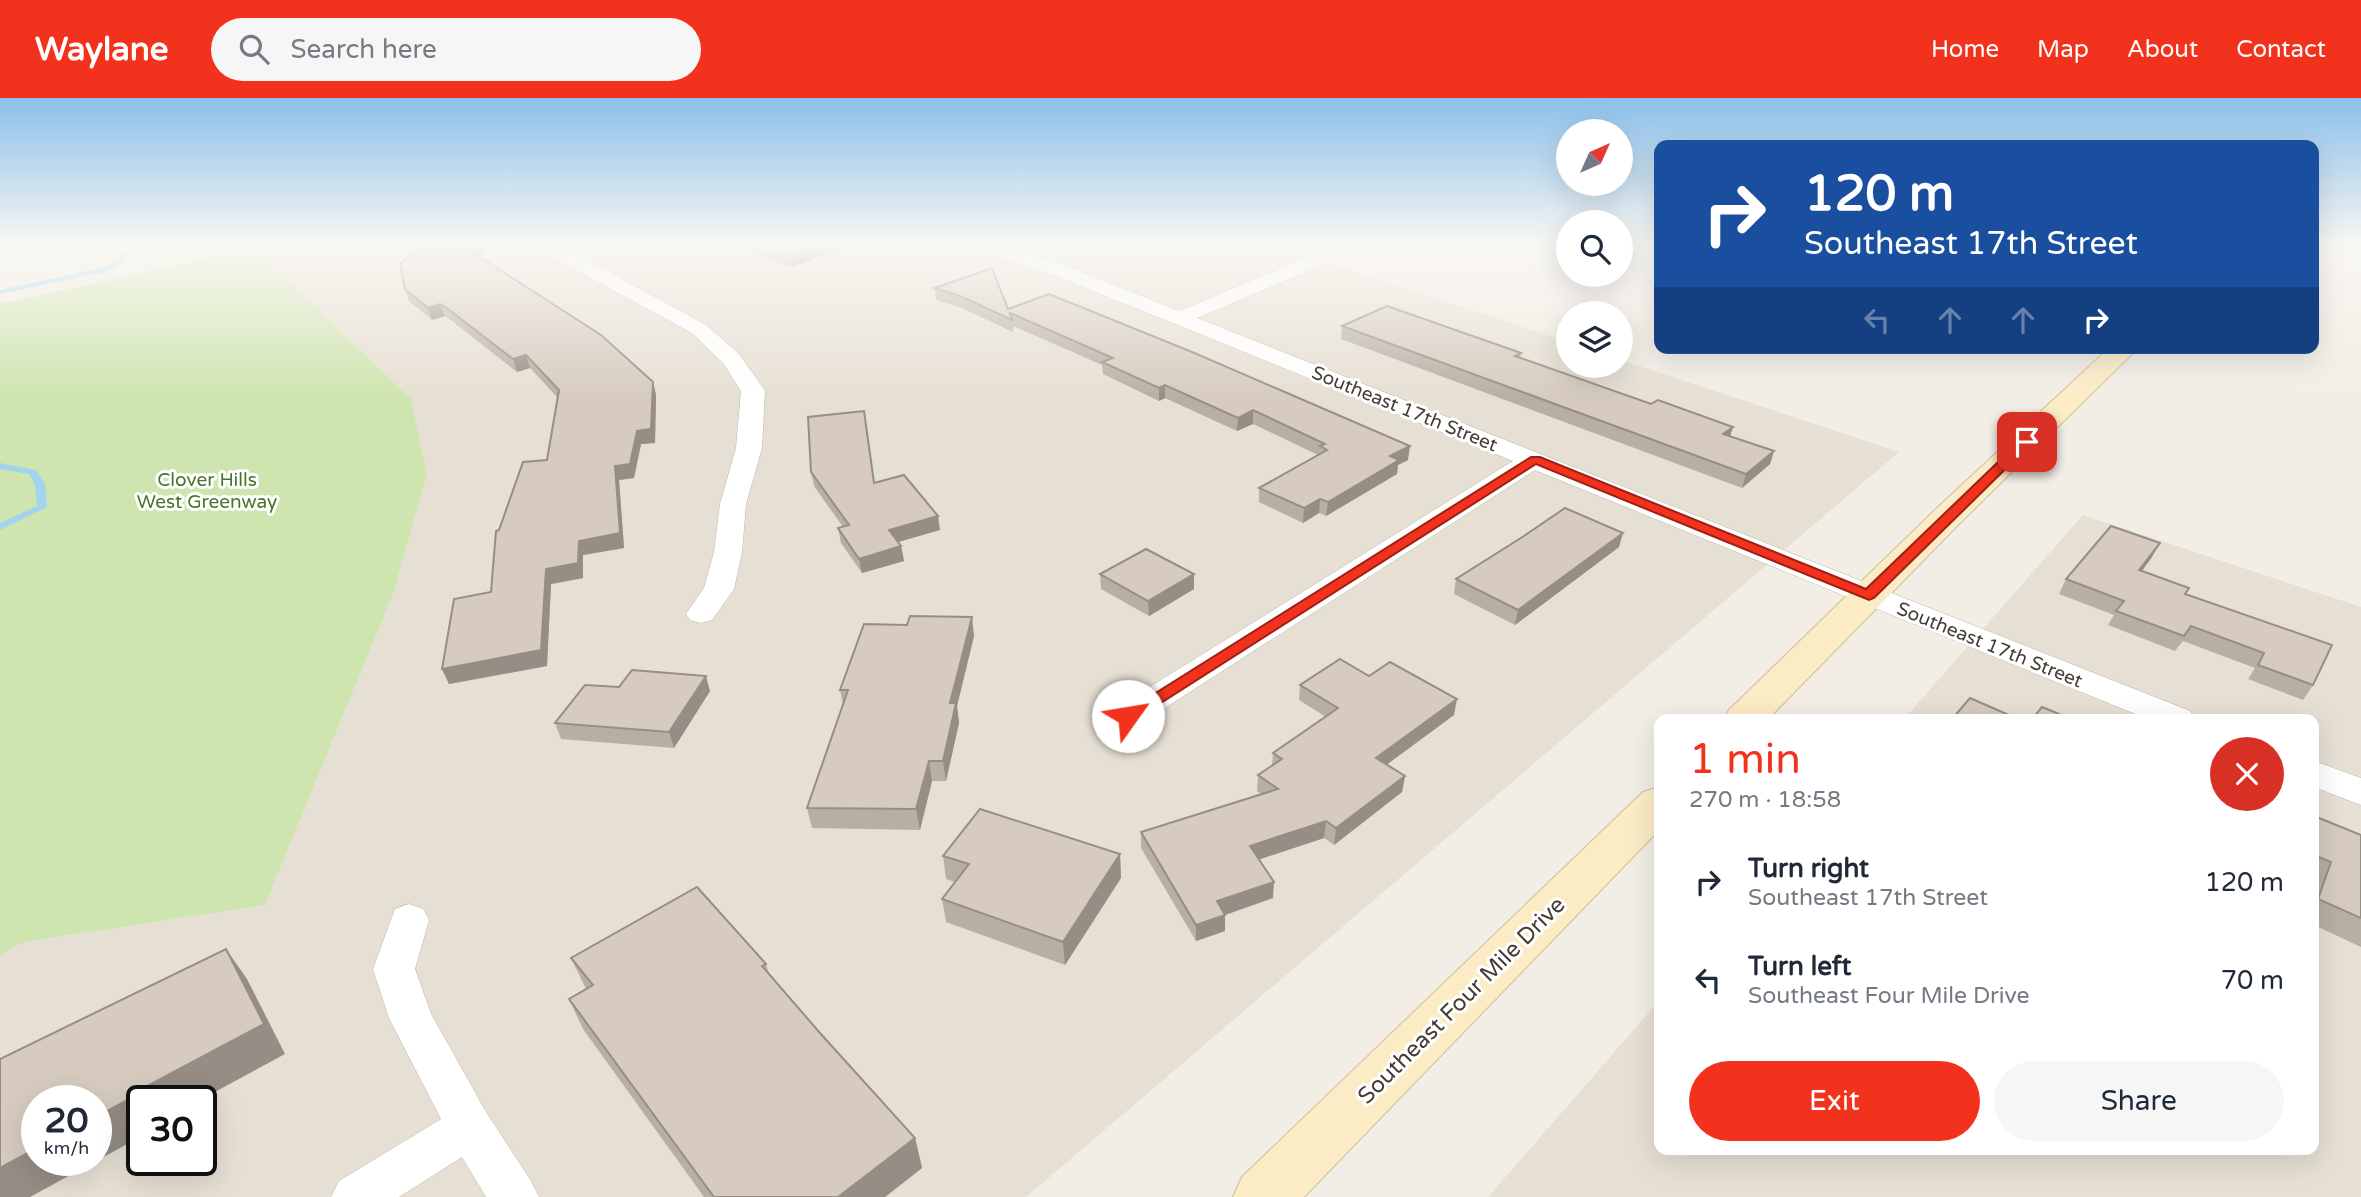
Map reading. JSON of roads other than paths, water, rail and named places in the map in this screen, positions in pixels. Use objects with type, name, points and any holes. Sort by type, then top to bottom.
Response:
[{"type":"main road","points":[[1749,714],[2119,354]]},
{"type":"main road","name":"Southeast Four Mile Drive","points":[[1263,1197],[1654,808]]},
{"type":"street","points":[[637,295],[699,329],[731,359],[753,391],[749,448],[733,504],[728,552],[719,589],[701,614]]},
{"type":"street","name":"Southeast 17th Street","points":[[1122,295],[2166,714]]},
{"type":"street","points":[[1179,318],[1233,295]]},
{"type":"street","points":[[1128,716],[1535,459]]},
{"type":"street","points":[[2319,775],[2361,792]]},
{"type":"street","points":[[409,920],[394,968],[411,1018],[469,1127],[514,1197]]},
{"type":"street","points":[[356,1197],[469,1127]]},
{"type":"waterway","points":[[0,466],[32,472],[40,484],[42,507],[0,527]]},
{"type":"park label","name":"Clover Hills West Greenway","points":[[207,490]]}]
